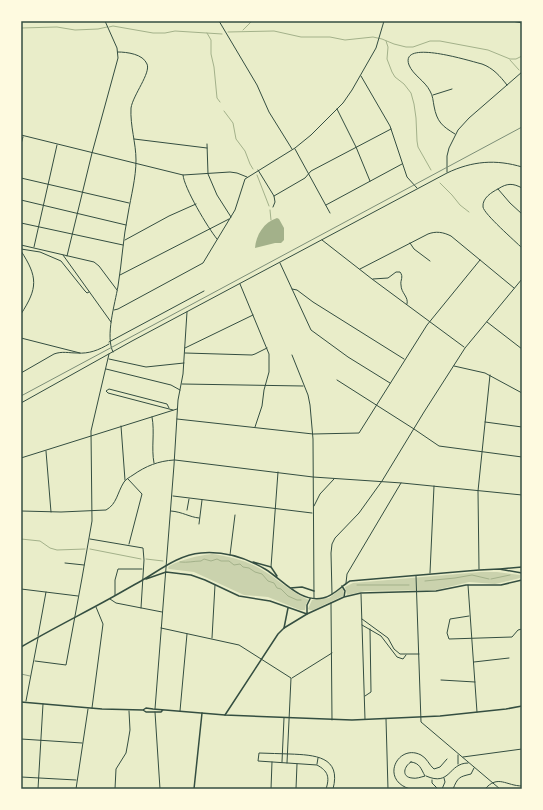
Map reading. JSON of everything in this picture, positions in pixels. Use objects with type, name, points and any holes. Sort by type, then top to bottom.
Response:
[{"type":"main road","points":[[21,647],[109,599],[166,565],[185,557],[200,553],[230,555],[250,562],[278,578],[300,595],[314,599],[332,595],[350,580],[499,569],[522,573]]},
{"type":"main road","points":[[250,562],[260,563],[271,567],[278,578]]},
{"type":"main road","points":[[499,569],[506,567],[522,567]]},
{"type":"main road","points":[[142,580],[158,573],[166,572],[192,575],[239,596],[270,601],[307,614]]},
{"type":"main road","points":[[225,715],[276,637],[284,628],[307,614],[332,602],[344,597],[360,594],[445,590],[468,585],[501,585],[522,580]]},
{"type":"main road","points":[[342,586],[345,591],[344,597]]},
{"type":"main road","points":[[290,588],[302,587],[314,592]]},
{"type":"main road","points":[[307,614],[307,605],[311,598]]},
{"type":"main road","points":[[284,628],[288,608]]},
{"type":"main road","points":[[21,702],[129,710],[143,710],[146,708],[163,711]]},
{"type":"main road","points":[[143,710],[146,712],[180,711],[284,718],[365,720],[477,712],[522,706]]},
{"type":"main road","points":[[194,789],[202,713]]},
{"type":"street","points":[[67,256],[92,153],[114,74],[118,52],[105,21]]},
{"type":"street","points":[[219,21],[257,85],[269,112],[293,150]]},
{"type":"street","points":[[114,310],[203,263],[231,217],[237,204],[243,182],[247,177],[293,150],[311,135],[337,109],[348,96],[361,75],[381,36],[384,21]]},
{"type":"street","points":[[512,21],[522,23]]},
{"type":"street","points":[[112,352],[109,343],[118,291],[135,164],[134,138],[131,117],[133,99],[147,74],[148,68],[147,62],[139,56],[126,52],[118,52]]},
{"type":"street","points":[[455,134],[442,125],[437,117],[432,95],[427,86],[410,66],[410,56],[418,52],[431,52],[489,66],[507,86]]},
{"type":"street","points":[[447,173],[448,156],[455,134],[469,118],[522,72]]},
{"type":"street","points":[[361,75],[373,94],[391,129],[407,177],[418,189]]},
{"type":"street","points":[[432,95],[452,89]]},
{"type":"street","points":[[337,109],[356,146],[370,181]]},
{"type":"street","points":[[274,196],[305,178],[308,173],[356,146],[391,129]]},
{"type":"street","points":[[21,144],[22,136],[183,175],[230,172],[247,177]]},
{"type":"street","points":[[134,138],[207,148]]},
{"type":"street","points":[[34,248],[57,144]]},
{"type":"street","points":[[207,144],[208,174],[220,200],[231,217]]},
{"type":"street","points":[[295,148],[330,213]]},
{"type":"street","points":[[21,403],[112,352],[447,173],[463,166],[482,162],[500,162],[522,167]]},
{"type":"street","points":[[326,205],[402,164]]},
{"type":"street","points":[[258,170],[274,196],[275,202],[273,207]]},
{"type":"street","points":[[183,175],[186,186],[217,240]]},
{"type":"street","points":[[21,178],[130,204]]},
{"type":"street","points":[[522,188],[508,184],[490,194],[484,203],[484,210],[522,248]]},
{"type":"street","points":[[498,189],[522,214]]},
{"type":"street","points":[[21,200],[126,225]]},
{"type":"street","points":[[124,240],[169,216],[196,204]]},
{"type":"street","points":[[120,276],[230,219]]},
{"type":"street","points":[[21,223],[124,245]]},
{"type":"street","points":[[360,270],[410,242],[435,232],[447,234],[514,288]]},
{"type":"street","points":[[322,240],[465,348]]},
{"type":"street","points":[[410,242],[414,249],[430,261]]},
{"type":"street","points":[[21,245],[89,260],[96,264],[118,291]]},
{"type":"street","points":[[21,250],[40,252],[61,261],[85,291],[87,293],[89,292]]},
{"type":"street","points":[[21,250],[31,268],[34,281],[31,297],[21,314]]},
{"type":"street","points":[[63,255],[112,322]]},
{"type":"street","points":[[177,419],[313,434],[359,433],[404,359],[430,322],[480,260]]},
{"type":"street","points":[[280,262],[311,330],[348,357],[390,383]]},
{"type":"street","points":[[372,279],[388,278],[396,272],[400,272],[403,276],[401,287],[408,301],[407,305]]},
{"type":"street","points":[[332,595],[331,553],[332,544],[335,538],[359,513],[382,481],[465,348],[522,279]]},
{"type":"street","points":[[240,284],[267,348],[269,363],[262,406],[255,428]]},
{"type":"street","points":[[292,289],[297,290],[313,302],[404,359]]},
{"type":"street","points":[[21,373],[54,354],[64,352],[83,353],[97,351],[204,291]]},
{"type":"street","points":[[160,789],[155,709],[177,419],[184,363],[188,312]]},
{"type":"street","points":[[185,348],[253,315]]},
{"type":"street","points":[[486,322],[522,349]]},
{"type":"street","points":[[21,338],[83,353]]},
{"type":"street","points":[[185,353],[252,355],[267,348]]},
{"type":"street","points":[[33,661],[66,665],[89,539],[92,511],[91,436],[109,354]]},
{"type":"street","points":[[292,354],[309,399],[313,434],[314,599]]},
{"type":"street","points":[[108,359],[146,367],[184,363]]},
{"type":"street","points":[[453,366],[490,375],[522,393]]},
{"type":"street","points":[[106,369],[171,385],[180,390]]},
{"type":"street","points":[[479,570],[478,491],[490,375]]},
{"type":"street","points":[[336,380],[442,447],[522,457]]},
{"type":"street","points":[[181,384],[304,386]]},
{"type":"street","points":[[168,408],[167,404],[109,389],[106,391],[108,393],[173,410]]},
{"type":"street","points":[[21,458],[178,409]]},
{"type":"street","points":[[152,416],[154,427],[154,463]]},
{"type":"street","points":[[484,422],[522,427]]},
{"type":"street","points":[[121,426],[125,480]]},
{"type":"street","points":[[46,451],[51,512]]},
{"type":"street","points":[[21,511],[51,512],[106,510],[111,508],[115,503],[125,480],[154,463],[174,460],[313,477],[382,481],[522,496]]},
{"type":"street","points":[[271,567],[278,472]]},
{"type":"street","points":[[128,478],[142,494],[129,545]]},
{"type":"street","points":[[313,506],[320,494],[334,478]]},
{"type":"street","points":[[346,583],[348,574],[402,483]]},
{"type":"street","points":[[430,574],[434,486]]},
{"type":"street","points":[[172,496],[314,513]]},
{"type":"street","points":[[187,510],[189,498]]},
{"type":"street","points":[[199,524],[202,500]]},
{"type":"street","points":[[171,511],[184,512],[190,517],[200,518]]},
{"type":"street","points":[[230,555],[234,515]]},
{"type":"street","points":[[89,539],[144,548],[141,608]]},
{"type":"street","points":[[65,563],[85,566]]},
{"type":"street","points":[[115,595],[114,590],[117,570],[143,569]]},
{"type":"street","points":[[416,575],[422,711],[420,717],[423,724],[500,789]]},
{"type":"street","points":[[212,638],[215,584]]},
{"type":"street","points":[[468,585],[477,712]]},
{"type":"street","points":[[21,589],[79,596]]},
{"type":"street","points":[[26,702],[46,592]]},
{"type":"street","points":[[360,594],[365,720]]},
{"type":"street","points":[[109,599],[116,603],[162,612]]},
{"type":"street","points":[[332,602],[332,720]]},
{"type":"street","points":[[92,708],[103,624],[96,606]]},
{"type":"street","points":[[470,616],[450,619],[447,638],[512,637],[518,630],[522,629]]},
{"type":"street","points":[[362,618],[388,638],[396,651],[406,655],[419,654]]},
{"type":"street","points":[[362,624],[381,636],[397,657],[403,659],[406,655]]},
{"type":"street","points":[[161,628],[239,645],[292,678]]},
{"type":"street","points":[[364,696],[371,692],[370,629]]},
{"type":"street","points":[[180,711],[187,633]]},
{"type":"street","points":[[292,678],[332,653]]},
{"type":"street","points":[[474,662],[509,658]]},
{"type":"street","points":[[287,763],[292,678]]},
{"type":"street","points":[[441,680],[475,682]]},
{"type":"street","points":[[38,789],[43,704]]},
{"type":"street","points":[[76,789],[88,708]]},
{"type":"street","points":[[115,789],[116,769],[126,753],[128,742],[130,730],[129,710]]},
{"type":"street","points":[[282,763],[284,718]]},
{"type":"street","points":[[386,719],[388,789]]},
{"type":"street","points":[[21,739],[83,743]]},
{"type":"street","points":[[462,757],[522,749]]},
{"type":"street","points":[[326,789],[328,780],[327,774],[323,768],[317,765],[258,761],[259,753],[308,755],[324,759],[334,770],[335,781],[333,789]]},
{"type":"street","points":[[410,789],[401,785],[395,777],[394,769],[399,759],[408,753],[418,754],[424,757],[434,769],[440,767],[446,759]]},
{"type":"street","points":[[458,754],[458,764]]},
{"type":"street","points":[[317,765],[318,757]]},
{"type":"street","points":[[271,789],[272,762]]},
{"type":"street","points":[[425,776],[419,765],[416,763],[411,762],[406,765],[404,773],[410,778],[413,779],[425,776],[432,779],[444,778],[458,764],[468,763]]},
{"type":"street","points":[[296,764],[296,789]]},
{"type":"street","points":[[453,789],[460,777],[470,774],[474,768]]},
{"type":"street","points":[[21,777],[77,780]]},
{"type":"street","points":[[442,789],[445,782],[444,778]]},
{"type":"street","points":[[432,779],[432,783],[438,789]]},
{"type":"street","points":[[485,789],[492,783],[500,780],[515,786],[522,786]]},
{"type":"lane","points":[[21,674],[30,676]]},
{"type":"shaded area","points":[[277,218],[284,228],[284,240],[281,243],[255,248],[259,234],[268,223]]},
{"type":"shaded area","points":[[212,554],[230,557],[254,565],[266,572],[296,593],[309,600],[306,604],[305,610],[300,610],[268,597],[244,595],[194,572],[168,568],[169,566],[185,560]]},
{"type":"shaded area","points":[[481,572],[497,572],[520,575],[520,578],[495,584],[469,582],[436,590],[365,591],[347,595],[345,587],[353,583]]},
{"type":"shaded area","points":[[342,588],[344,592],[343,596],[313,610],[308,609],[312,600],[329,598]]},
{"type":"waterway","points":[[243,30],[252,21]]},
{"type":"waterway","points":[[109,27],[113,26],[153,33],[175,31],[222,34]]},
{"type":"waterway","points":[[21,28],[57,27],[75,30],[107,27]]},
{"type":"waterway","points":[[228,32],[274,31],[301,37],[330,37],[345,40],[373,37],[406,47],[413,47],[430,41],[440,41],[488,50],[510,59],[516,59],[522,56]]},
{"type":"waterway","points":[[207,33],[211,40],[211,54],[214,67],[217,98],[220,102]]},
{"type":"waterway","points":[[386,41],[388,47],[387,59],[392,72],[411,93],[416,118],[418,147],[431,170]]},
{"type":"waterway","points":[[510,60],[519,70]]},
{"type":"waterway","points":[[224,111],[233,123],[236,139],[245,151],[253,169]]},
{"type":"waterway","points":[[257,175],[269,206]]},
{"type":"waterway","points":[[440,183],[460,205],[469,212]]},
{"type":"waterway","points":[[270,210],[271,220]]},
{"type":"waterway","points":[[21,539],[40,541],[50,548],[57,550],[85,549]]},
{"type":"waterway","points":[[90,549],[141,559]]},
{"type":"waterway","points":[[146,559],[163,561]]},
{"type":"waterway","points":[[180,562],[201,561],[204,559],[211,561],[217,559],[221,561],[229,561],[234,565],[240,564],[243,567],[262,574],[268,581],[274,583],[277,588],[281,589],[288,596],[301,600]]},
{"type":"waterway","points":[[425,581],[472,575],[489,579]]},
{"type":"waterway","points":[[491,579],[510,575]]},
{"type":"waterway","points":[[357,585],[409,585]]},
{"type":"railway","points":[[21,396],[522,127]]}]
